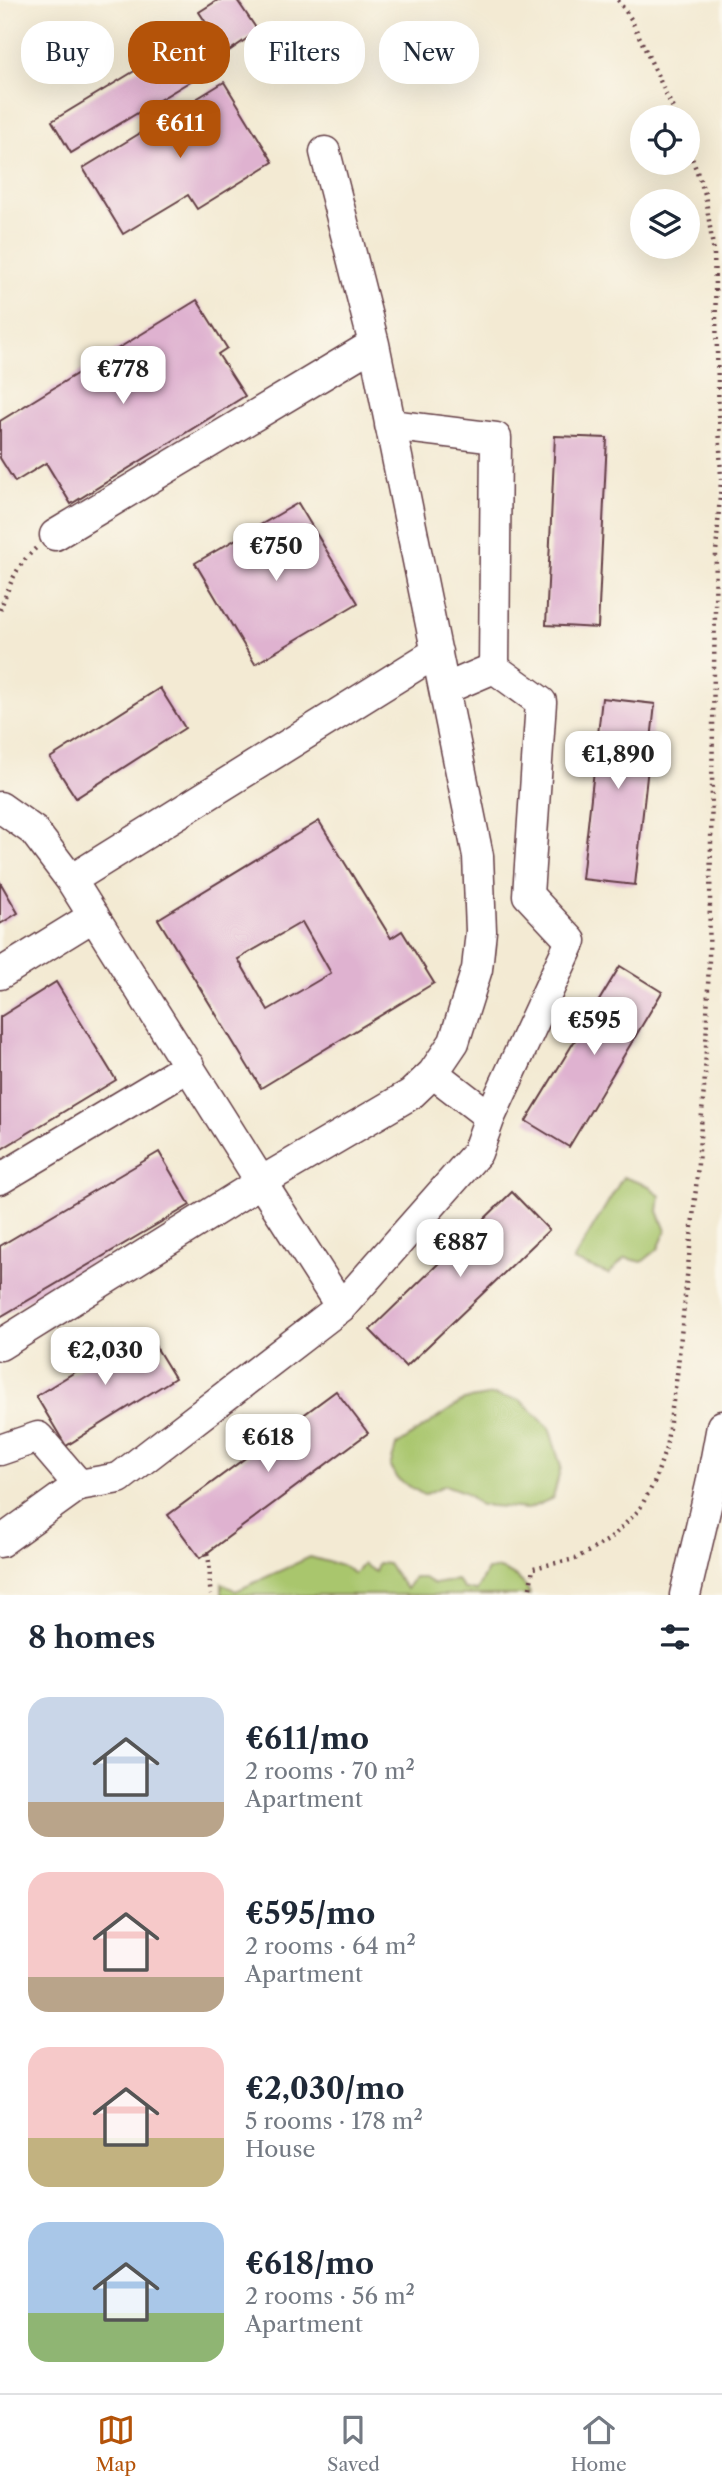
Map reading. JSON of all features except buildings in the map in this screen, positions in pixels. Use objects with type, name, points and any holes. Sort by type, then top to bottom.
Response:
[{"type":"street","points":[[0,1345],[261,1182],[411,1094],[433,1073],[454,1042],[477,969],[481,897],[478,856],[374,344],[325,152]]},
{"type":"street","points":[[55,535],[374,344]]},
{"type":"street","points":[[390,425],[496,438],[494,668]]},
{"type":"street","points":[[71,880],[438,652]]},
{"type":"street","points":[[445,689],[494,668]]},
{"type":"street","points":[[0,1542],[79,1485],[119,1478],[341,1307],[477,1153],[490,1117],[571,941],[528,895],[541,702],[494,668]]},
{"type":"street","points":[[0,807],[34,831],[71,880],[341,1307]]},
{"type":"street","points":[[481,897],[528,895]]},
{"type":"street","points":[[0,974],[94,916]]},
{"type":"street","points":[[0,1179],[188,1066]]},
{"type":"street","points":[[433,1073],[490,1117]]},
{"type":"street","points":[[685,1595],[722,1426]]},
{"type":"street","points":[[0,1450],[38,1437],[79,1485]]},
{"type":"path","points":[[618,0],[631,19],[671,105]]},
{"type":"path","points":[[529,1595],[533,1568],[575,1559],[610,1539],[639,1510],[654,1483],[666,1448],[677,1375],[705,1076],[716,553],[721,480],[713,254],[705,194],[698,175]]},
{"type":"path","points":[[0,610],[14,573],[22,561],[55,535]]},
{"type":"path","points":[[206,1553],[211,1569],[211,1595]]},
{"type":"green space","points":[[623,1177],[649,1186],[660,1196],[658,1211],[666,1231],[658,1249],[642,1262],[625,1258],[609,1274],[573,1261]]},
{"type":"green space","points":[[493,1395],[520,1400],[549,1427],[561,1467],[553,1498],[528,1509],[480,1505],[464,1492],[445,1485],[424,1495],[399,1480],[390,1467],[396,1446],[464,1400]]},
{"type":"green space","points":[[310,1557],[346,1567],[354,1574],[363,1564],[375,1572],[378,1563],[388,1564],[406,1589],[414,1578],[424,1578],[434,1584],[457,1580],[464,1589],[476,1591],[487,1570],[499,1569],[518,1579],[530,1595],[222,1595],[222,1583],[236,1591]]}]
